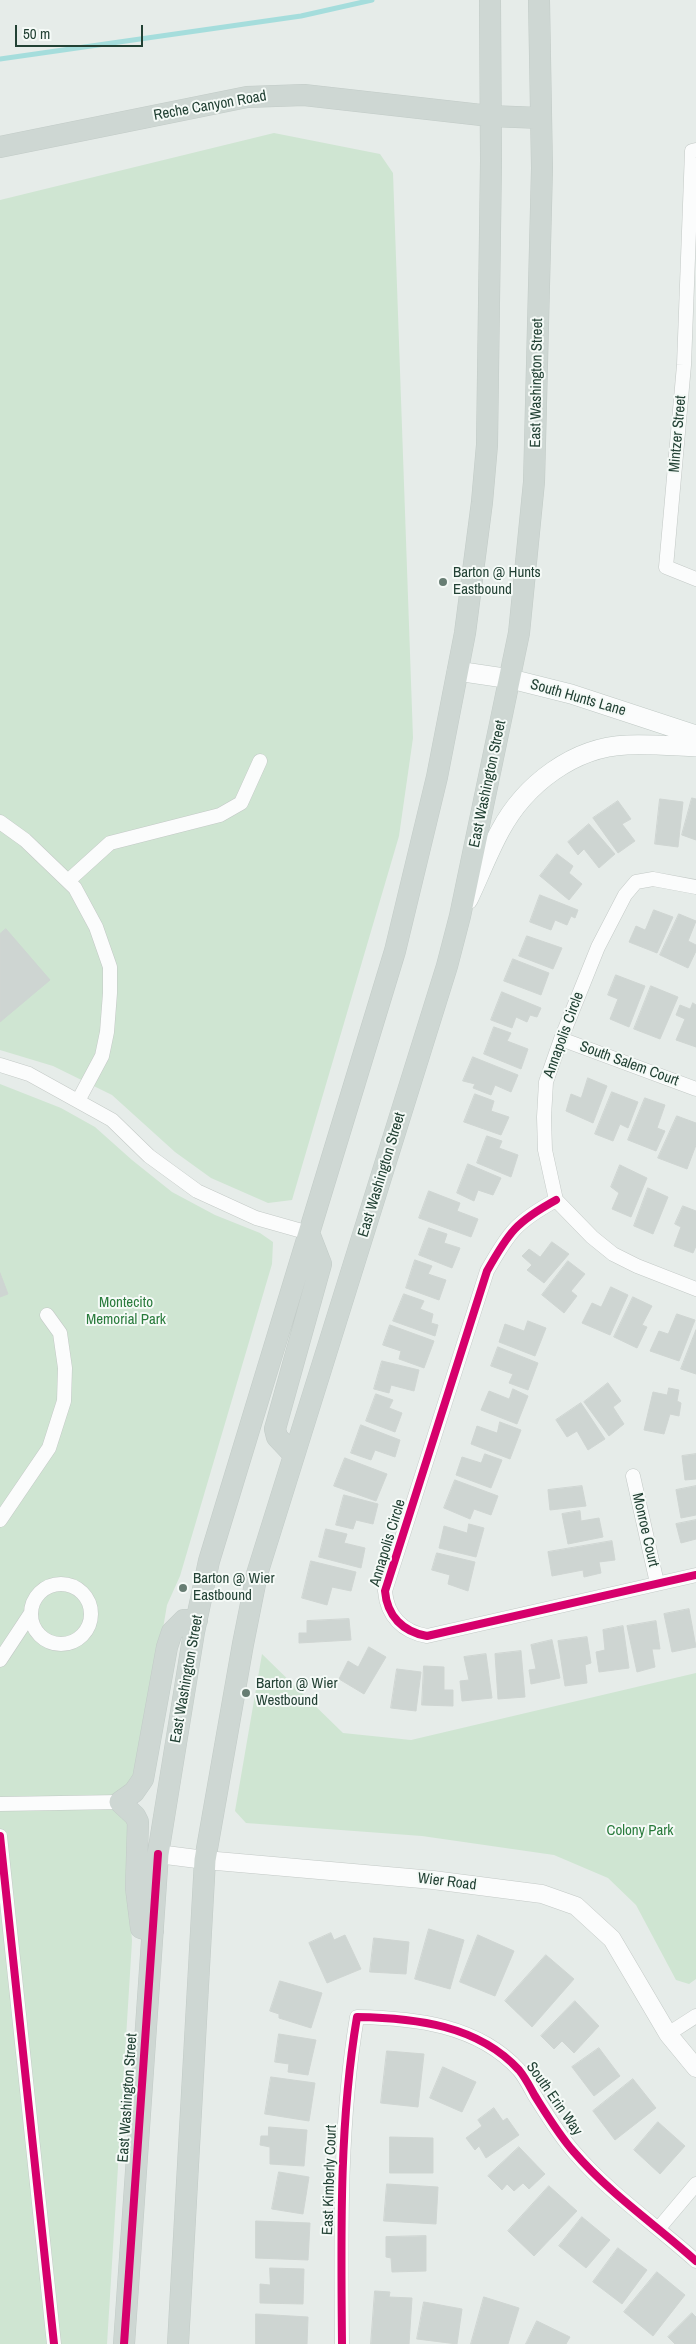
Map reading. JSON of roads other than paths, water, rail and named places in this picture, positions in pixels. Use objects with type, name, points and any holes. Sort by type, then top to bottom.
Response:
[{"type":"main road","name":"East Washington Street","points":[[124,2344],[158,1854],[197,1620],[209,1561],[395,951],[436,777],[465,633],[482,502],[487,445],[490,0]]},
{"type":"main road","name":"East Washington Street","points":[[178,2344],[205,1860],[243,1644],[257,1574],[447,966],[460,916],[511,679],[519,633],[534,482],[541,118],[539,0]]},
{"type":"main road","name":"Reche Canyon Road","points":[[0,147],[247,97],[304,95],[490,116],[541,118]]},
{"type":"main road","name":"South Hunts Lane","points":[[457,671],[511,679],[571,694],[696,735]]},
{"type":"main road","points":[[460,916],[501,829],[529,791],[557,767],[588,752],[626,745],[696,747]]},
{"type":"main road","points":[[294,1455],[277,1438],[275,1429],[321,1264],[310,1233]]},
{"type":"main road","points":[[153,1931],[141,1928],[137,1909],[138,1822],[135,1816],[120,1802],[134,1792],[143,1779],[167,1647],[172,1632],[184,1620],[197,1620]]},
{"type":"street","name":"Mintzer Street","points":[[694,151],[684,365],[666,567],[696,579]]},
{"type":"street","points":[[68,881],[110,843],[220,815],[241,803],[260,761]]},
{"type":"street","points":[[0,822],[24,840],[75,888],[96,927],[110,967],[108,1022],[102,1056],[78,1101]]},
{"type":"street","name":"Annapolis Circle","points":[[696,887],[653,879],[636,882],[624,895],[598,947],[546,1082],[545,1150],[556,1200],[528,1215],[514,1229],[487,1272],[385,1591],[386,1603],[392,1615],[404,1628],[413,1634],[427,1636],[696,1575]]},
{"type":"street","name":"South Salem Court","points":[[561,1039],[696,1089]]},
{"type":"street","points":[[0,1065],[30,1074],[112,1120],[149,1156],[197,1191],[256,1218],[310,1233]]},
{"type":"street","points":[[556,1200],[592,1237],[613,1254],[637,1266],[696,1289]]},
{"type":"street","points":[[0,1520],[49,1448],[64,1401],[65,1368],[60,1333],[48,1315]]},
{"type":"street","name":"Monroe Court","points":[[633,1476],[657,1584]]},
{"type":"street","points":[[0,1660],[31,1613],[33,1603],[38,1594],[51,1586],[66,1584],[84,1593],[92,1612],[91,1622],[87,1631],[80,1638],[62,1645],[52,1644],[36,1632],[31,1613]]},
{"type":"street","points":[[0,1804],[120,1802]]},
{"type":"street","points":[[0,1836],[54,2344]]},
{"type":"street","name":"Wier Road","points":[[158,1854],[205,1860],[433,1880],[542,1894],[576,1906],[612,1939],[668,2034],[696,2068]]},
{"type":"street","points":[[668,2034],[696,2016]]},
{"type":"street","name":"South Erin Way","points":[[357,2017],[393,2017],[457,2029],[500,2052],[520,2071],[550,2120],[574,2152],[601,2180],[659,2228],[696,2262]]},
{"type":"street","name":"East Kimberly Court","points":[[342,2344],[342,2193],[349,2064],[357,2017]]},
{"type":"street","points":[[659,2228],[696,2184]]},
{"type":"waterway","points":[[0,59],[301,16],[372,0]]},
{"type":"place","name":"Barton @ Hunts Eastbound","points":[[443,582]]},
{"type":"place","name":"Barton @ Wier Eastbound","points":[[183,1588]]},
{"type":"place","name":"Barton @ Wier Westbound","points":[[246,1693]]},
{"type":"park label","name":"Montecito Memorial Park","points":[[126,1312]]},
{"type":"park label","name":"Colony Park","points":[[640,1831]]}]
